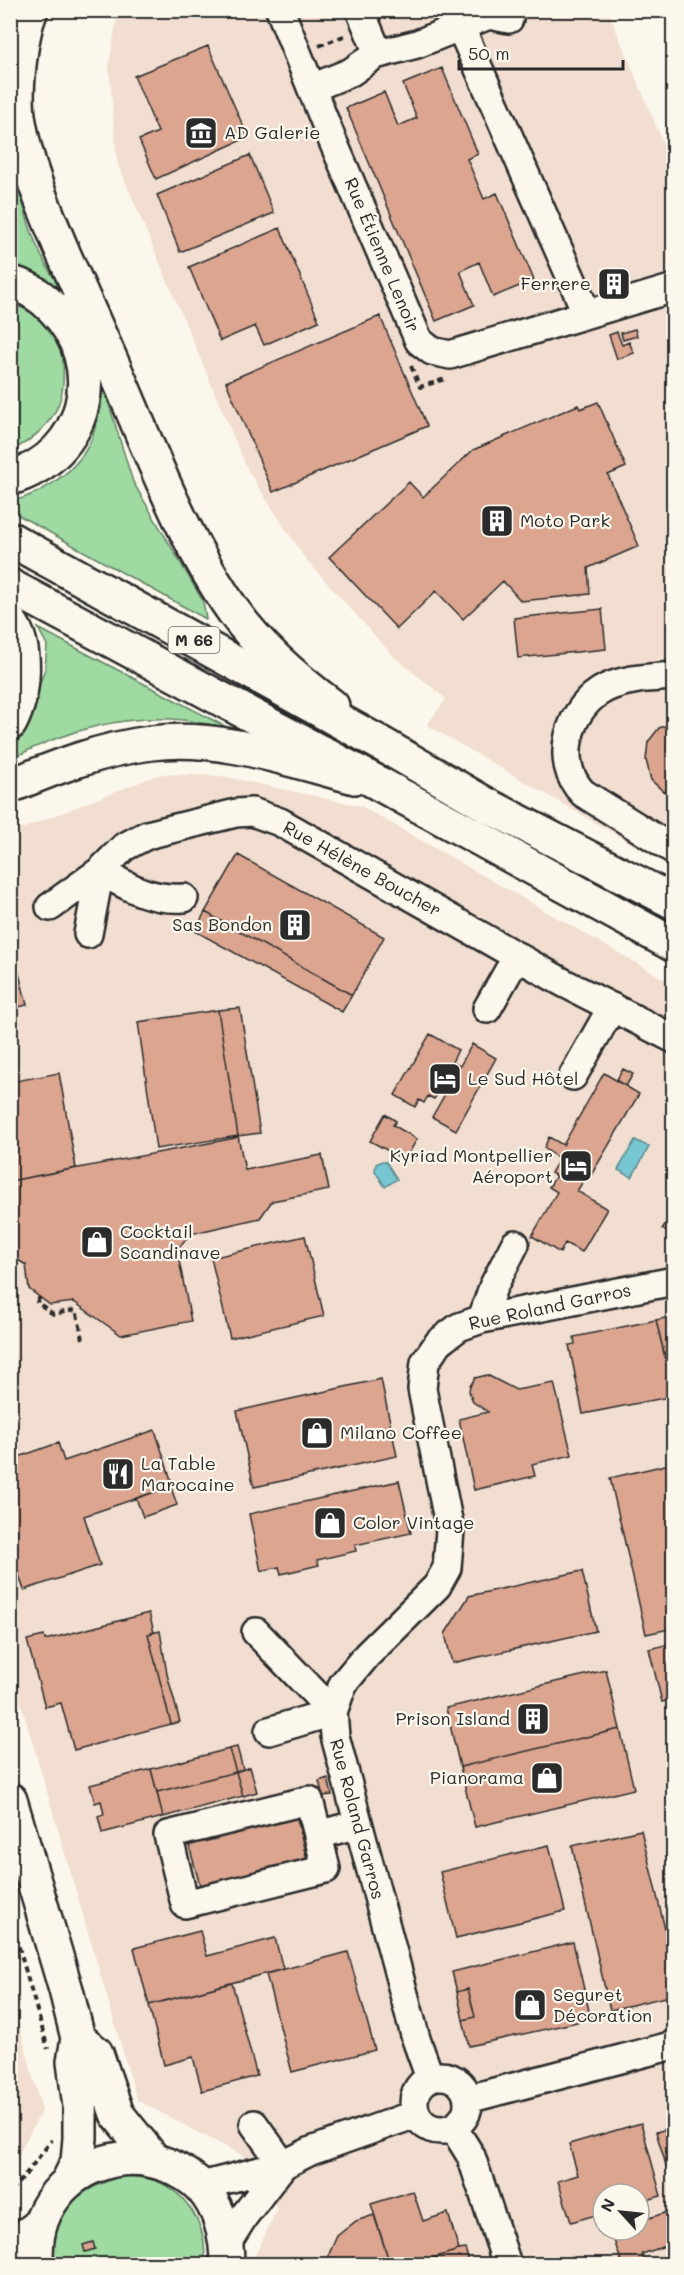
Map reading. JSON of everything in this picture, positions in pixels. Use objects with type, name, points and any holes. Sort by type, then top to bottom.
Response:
[{"type":"main road","points":[[10,15],[13,10]]},
{"type":"main road","name":"M 66","points":[[31,10],[25,24],[19,70],[18,119],[22,139],[40,199],[176,509],[208,572],[235,614],[278,661],[310,690],[378,742]]},
{"type":"main road","points":[[10,283],[41,296],[67,321],[84,360],[86,387],[79,414],[69,437],[51,458],[26,474],[10,478]]},
{"type":"main road","name":"M 66","points":[[10,539],[378,742],[487,805],[674,902]]},
{"type":"main road","name":"M 66","points":[[10,586],[674,945]]},
{"type":"main road","points":[[10,622],[21,650],[22,674],[18,703],[10,723]]},
{"type":"main road","name":"M 66","points":[[10,786],[62,765],[108,751],[177,741],[256,751],[376,782]]},
{"type":"main road","points":[[10,1800],[78,2038],[74,2062],[80,2106],[80,2138],[78,2162],[69,2180]]},
{"type":"main road","points":[[78,2038],[96,2053],[117,2114],[153,2159]]},
{"type":"main road","points":[[36,2265],[36,2243],[41,2221],[57,2192],[69,2180],[88,2168],[108,2160],[130,2157],[153,2159],[178,2169],[201,2186],[218,2212],[227,2254]]},
{"type":"street","name":"Rue Étienne Lenoir","points":[[280,10],[331,137],[419,341],[432,351],[450,355],[674,288]]},
{"type":"street","points":[[360,10],[375,46],[375,55]]},
{"type":"street","points":[[312,88],[351,72],[375,55],[417,44],[489,15],[509,19]]},
{"type":"street","points":[[460,26],[587,314]]},
{"type":"street","points":[[674,676],[643,679],[605,688],[588,700],[579,712],[566,752],[573,781],[583,793],[674,850]]},
{"type":"street","name":"Rue Hélène Boucher","points":[[50,907],[100,871],[124,847],[147,835],[221,816],[252,812],[280,822],[517,956],[674,1039]]},
{"type":"street","points":[[88,934],[100,871],[143,894],[166,899],[184,898]]},
{"type":"street","points":[[487,1009],[517,956]]},
{"type":"street","points":[[573,1076],[612,1007]]},
{"type":"street","points":[[482,1319],[493,1287],[515,1244]]},
{"type":"street","name":"Rue Roland Garros","points":[[430,2078],[416,2039],[334,1736],[333,1712],[343,1684],[367,1655],[437,1586],[447,1568],[450,1530],[423,1389],[426,1362],[439,1342],[459,1327],[482,1319],[674,1281]]},
{"type":"street","points":[[256,1632],[333,1712],[269,1731]]},
{"type":"street","points":[[309,1800],[318,1835],[326,1869],[185,1904],[168,1835],[309,1800]]},
{"type":"street","points":[[318,1835],[358,1824]]},
{"type":"street","points":[[468,2098],[674,2045]]},
{"type":"street","points":[[446,2076],[454,2079],[468,2098],[465,2115],[453,2127],[444,2130],[428,2126],[416,2114],[414,2097],[423,2083],[430,2078],[446,2076]]},
{"type":"street","points":[[201,2186],[283,2165],[310,2151],[416,2114]]},
{"type":"street","points":[[254,2124],[283,2165]]},
{"type":"street","points":[[453,2127],[471,2156],[507,2265]]},
{"type":"street","points":[[227,2254],[244,2216],[283,2165]]},
{"type":"street","points":[[10,2243],[41,2221]]},
{"type":"path","points":[[317,47],[347,34]]},
{"type":"path","points":[[410,365],[420,387],[453,377]]},
{"type":"path","points":[[40,1297],[37,1302],[53,1314],[76,1310],[83,1339]]},
{"type":"path","points":[[10,1916],[50,2058]]},
{"type":"path","points":[[10,2190],[57,2133]]},
{"type":"shaded area","points":[[511,10],[514,17],[528,11],[608,11],[673,166],[673,868],[427,725],[446,699],[393,656],[304,557],[248,471],[117,162],[109,65],[118,11]]},
{"type":"shaded area","points":[[160,774],[222,776],[361,806],[673,984],[673,2264],[251,2264],[277,2209],[258,2164],[137,2100],[11,1669],[11,833]]},
{"type":"shaded area","points":[[11,1994],[42,2110],[10,2169]]},
{"type":"green space","points":[[10,149],[29,226],[44,262],[66,294],[11,267]]},
{"type":"green space","points":[[11,305],[31,313],[54,333],[62,353],[63,371],[61,397],[51,418],[33,437],[11,450]]},
{"type":"green space","points":[[102,382],[133,482],[203,601],[206,619],[11,511],[10,502],[50,485],[74,466],[83,454],[95,428]]},
{"type":"green space","points":[[38,628],[228,728],[183,720],[116,722],[51,740],[11,759],[11,748],[18,742],[45,669],[47,645]]},
{"type":"green space","points":[[123,2176],[146,2178],[160,2183],[183,2199],[192,2210],[203,2236],[204,2264],[53,2264],[53,2240],[62,2215],[69,2206],[87,2191]]},
{"type":"water","points":[[635,1140],[649,1147],[632,1177],[618,1170]]},
{"type":"water","points":[[386,1162],[397,1179],[385,1187],[375,1171],[376,1164]]},
{"type":"building","points":[[208,46],[248,137],[156,179],[139,140],[158,132],[134,76]]},
{"type":"building","points":[[442,68],[478,154],[467,159],[484,199],[497,193],[534,280],[493,297],[479,262],[460,271],[474,305],[436,321],[346,108],[384,92],[398,126],[417,118],[403,84]]},
{"type":"building","points":[[250,155],[274,213],[180,252],[157,195]]},
{"type":"building","points":[[280,228],[319,321],[264,345],[255,326],[220,341],[189,267]]},
{"type":"building","name":"Ferrere","points":[[619,279],[622,286],[609,290],[606,282]]},
{"type":"building","points":[[380,316],[427,426],[273,492],[226,382]]},
{"type":"building","points":[[635,329],[637,336],[623,340],[621,333]]},
{"type":"building","points":[[617,332],[622,345],[629,342],[634,353],[617,359],[609,335]]},
{"type":"building","name":"Moto Park","points":[[598,402],[626,467],[608,475],[639,546],[588,568],[590,594],[521,601],[503,581],[463,619],[436,591],[397,629],[329,557],[409,482],[423,497],[473,450],[578,405],[580,409]]},
{"type":"building","points":[[602,609],[606,649],[518,658],[514,618]]},
{"type":"building","points":[[674,723],[674,796],[663,791],[651,780],[646,760],[648,742],[659,728]]},
{"type":"building","name":"Sas Bondon","points":[[238,855],[384,937],[352,995],[205,912]]},
{"type":"building","points":[[205,912],[352,995],[342,1012],[195,931]]},
{"type":"building","points":[[10,938],[27,1005],[10,1009]]},
{"type":"building","points":[[240,1008],[260,1133],[238,1136],[218,1010]]},
{"type":"building","points":[[218,1010],[238,1136],[156,1149],[138,1022]]},
{"type":"building","name":"Le Sud Hôtel","points":[[430,1034],[458,1050],[452,1062],[460,1066],[472,1044],[496,1058],[456,1130],[432,1117],[445,1094],[439,1091],[434,1099],[428,1096],[424,1103],[419,1100],[415,1107],[395,1095]]},
{"type":"building","points":[[623,1069],[633,1074],[626,1086],[616,1081]]},
{"type":"building","points":[[59,1073],[76,1168],[10,1181],[10,1082]]},
{"type":"building","name":"Kyriad Montpellier Aéroport","points":[[604,1073],[639,1094],[590,1177],[587,1175],[577,1191],[607,1209],[582,1252],[565,1243],[560,1253],[532,1236],[557,1192],[549,1187],[556,1176],[551,1173],[559,1159],[544,1148],[549,1137],[563,1145]]},
{"type":"building","points":[[385,1114],[396,1121],[393,1125],[417,1139],[405,1160],[370,1141]]},
{"type":"building","name":"Cocktail Scandinave","points":[[238,1136],[245,1170],[322,1155],[329,1190],[272,1201],[260,1218],[190,1234],[177,1250],[191,1321],[121,1335],[74,1302],[50,1305],[29,1289],[26,1265],[10,1255],[10,1181]]},
{"type":"building","points":[[674,1211],[674,1236],[662,1229]]},
{"type":"building","points":[[305,1236],[324,1316],[230,1338],[211,1258]]},
{"type":"building","points":[[674,1316],[674,1394],[656,1320]]},
{"type":"building","points":[[656,1320],[674,1396],[583,1414],[569,1345],[575,1344],[574,1337]]},
{"type":"building","points":[[487,1375],[516,1390],[554,1383],[572,1455],[532,1464],[535,1476],[474,1490],[459,1419],[488,1412],[473,1402],[469,1391],[475,1378]]},
{"type":"building","name":"Milano Coffee","points":[[381,1379],[397,1456],[254,1487],[237,1411]]},
{"type":"building","points":[[155,1430],[173,1486],[84,1516],[100,1565],[24,1590],[10,1548],[10,1460],[58,1443],[64,1461]]},
{"type":"building","points":[[674,1463],[674,1628],[646,1634],[610,1478]]},
{"type":"building","name":"Color Vintage","points":[[399,1481],[411,1533],[355,1545],[356,1551],[317,1560],[319,1565],[281,1574],[279,1567],[261,1571],[249,1514]]},
{"type":"building","points":[[171,1487],[177,1505],[143,1517],[136,1498]]},
{"type":"building","points":[[582,1571],[596,1631],[452,1663],[445,1634],[469,1596]]},
{"type":"building","points":[[149,1613],[154,1632],[148,1634],[171,1724],[74,1750],[61,1703],[45,1707],[27,1640],[44,1636],[45,1640]]},
{"type":"building","points":[[160,1631],[167,1674],[180,1722],[171,1724],[148,1634]]},
{"type":"building","points":[[674,1643],[674,1699],[662,1702],[649,1649]]},
{"type":"building","name":"Prison Island","points":[[606,1670],[620,1729],[460,1767],[446,1708]]},
{"type":"building","name":"Pianorama","points":[[620,1729],[634,1789],[475,1827],[460,1767]]},
{"type":"building","points":[[237,1747],[243,1769],[236,1772],[229,1749]]},
{"type":"building","points":[[229,1749],[236,1772],[157,1792],[151,1769]]},
{"type":"building","points":[[250,1767],[257,1792],[243,1796],[236,1772]]},
{"type":"building","points":[[151,1769],[163,1817],[102,1833],[98,1816],[104,1814],[101,1801],[95,1803],[90,1785]]},
{"type":"building","points":[[236,1772],[243,1796],[163,1817],[157,1792]]},
{"type":"building","points":[[328,1778],[332,1795],[323,1796],[319,1781]]},
{"type":"building","points":[[296,1814],[307,1861],[201,1889],[188,1842]]},
{"type":"building","points":[[641,1830],[674,1966],[674,1995],[610,2010],[572,1846]]},
{"type":"building","points":[[549,1845],[565,1911],[456,1938],[440,1872]]},
{"type":"building","points":[[200,1931],[207,1956],[275,1938],[283,1969],[149,2005],[134,1948]]},
{"type":"building","name":"Seguret Décoration","points":[[573,1942],[591,2019],[469,2046],[463,2020],[475,2017],[468,1989],[457,1992],[452,1972]]},
{"type":"building","points":[[348,1952],[375,2050],[292,2072],[266,1974]]},
{"type":"building","points":[[232,1983],[257,2076],[202,2091],[193,2057],[164,2065],[149,2005]]},
{"type":"building","points":[[468,1989],[475,2017],[463,2020],[457,1992]]},
{"type":"building","points":[[641,2123],[661,2196],[651,2199],[651,2182],[591,2182],[591,2216],[571,2222],[558,2181],[578,2175],[569,2144]]},
{"type":"building","points":[[674,2127],[674,2188],[673,2188],[656,2132]]},
{"type":"building","points":[[413,2191],[423,2221],[448,2213],[459,2250],[413,2264],[390,2264],[371,2204]]},
{"type":"building","points":[[674,2210],[674,2243],[642,2254],[645,2264],[622,2264],[615,2242],[651,2242],[651,2217]]},
{"type":"building","points":[[374,2215],[390,2264],[329,2264],[329,2254],[337,2236],[356,2221]]},
{"type":"building","points":[[93,2242],[95,2249],[85,2252],[83,2245]]},
{"type":"building","points":[[465,2249],[470,2264],[413,2264],[459,2250]]},
{"type":"place","name":"AD Galerie","points":[[201,133]]},
{"type":"place","name":"Ferrere","points":[[614,284]]},
{"type":"place","name":"Moto Park","points":[[497,521]]},
{"type":"place","name":"Sas Bondon","points":[[295,925]]},
{"type":"place","name":"Le Sud Hôtel","points":[[445,1079]]},
{"type":"place","name":"Kyriad Montpellier Aéroport","points":[[576,1166]]},
{"type":"place","name":"Cocktail Scandinave","points":[[97,1242]]},
{"type":"place","name":"Milano Coffee","points":[[317,1433]]},
{"type":"place","name":"La Table Marocaine","points":[[118,1474]]},
{"type":"place","name":"Color Vintage","points":[[330,1523]]},
{"type":"place","name":"Prison Island","points":[[533,1719]]},
{"type":"place","name":"Pianorama","points":[[547,1778]]},
{"type":"place","name":"Seguret Décoration","points":[[530,2005]]}]
